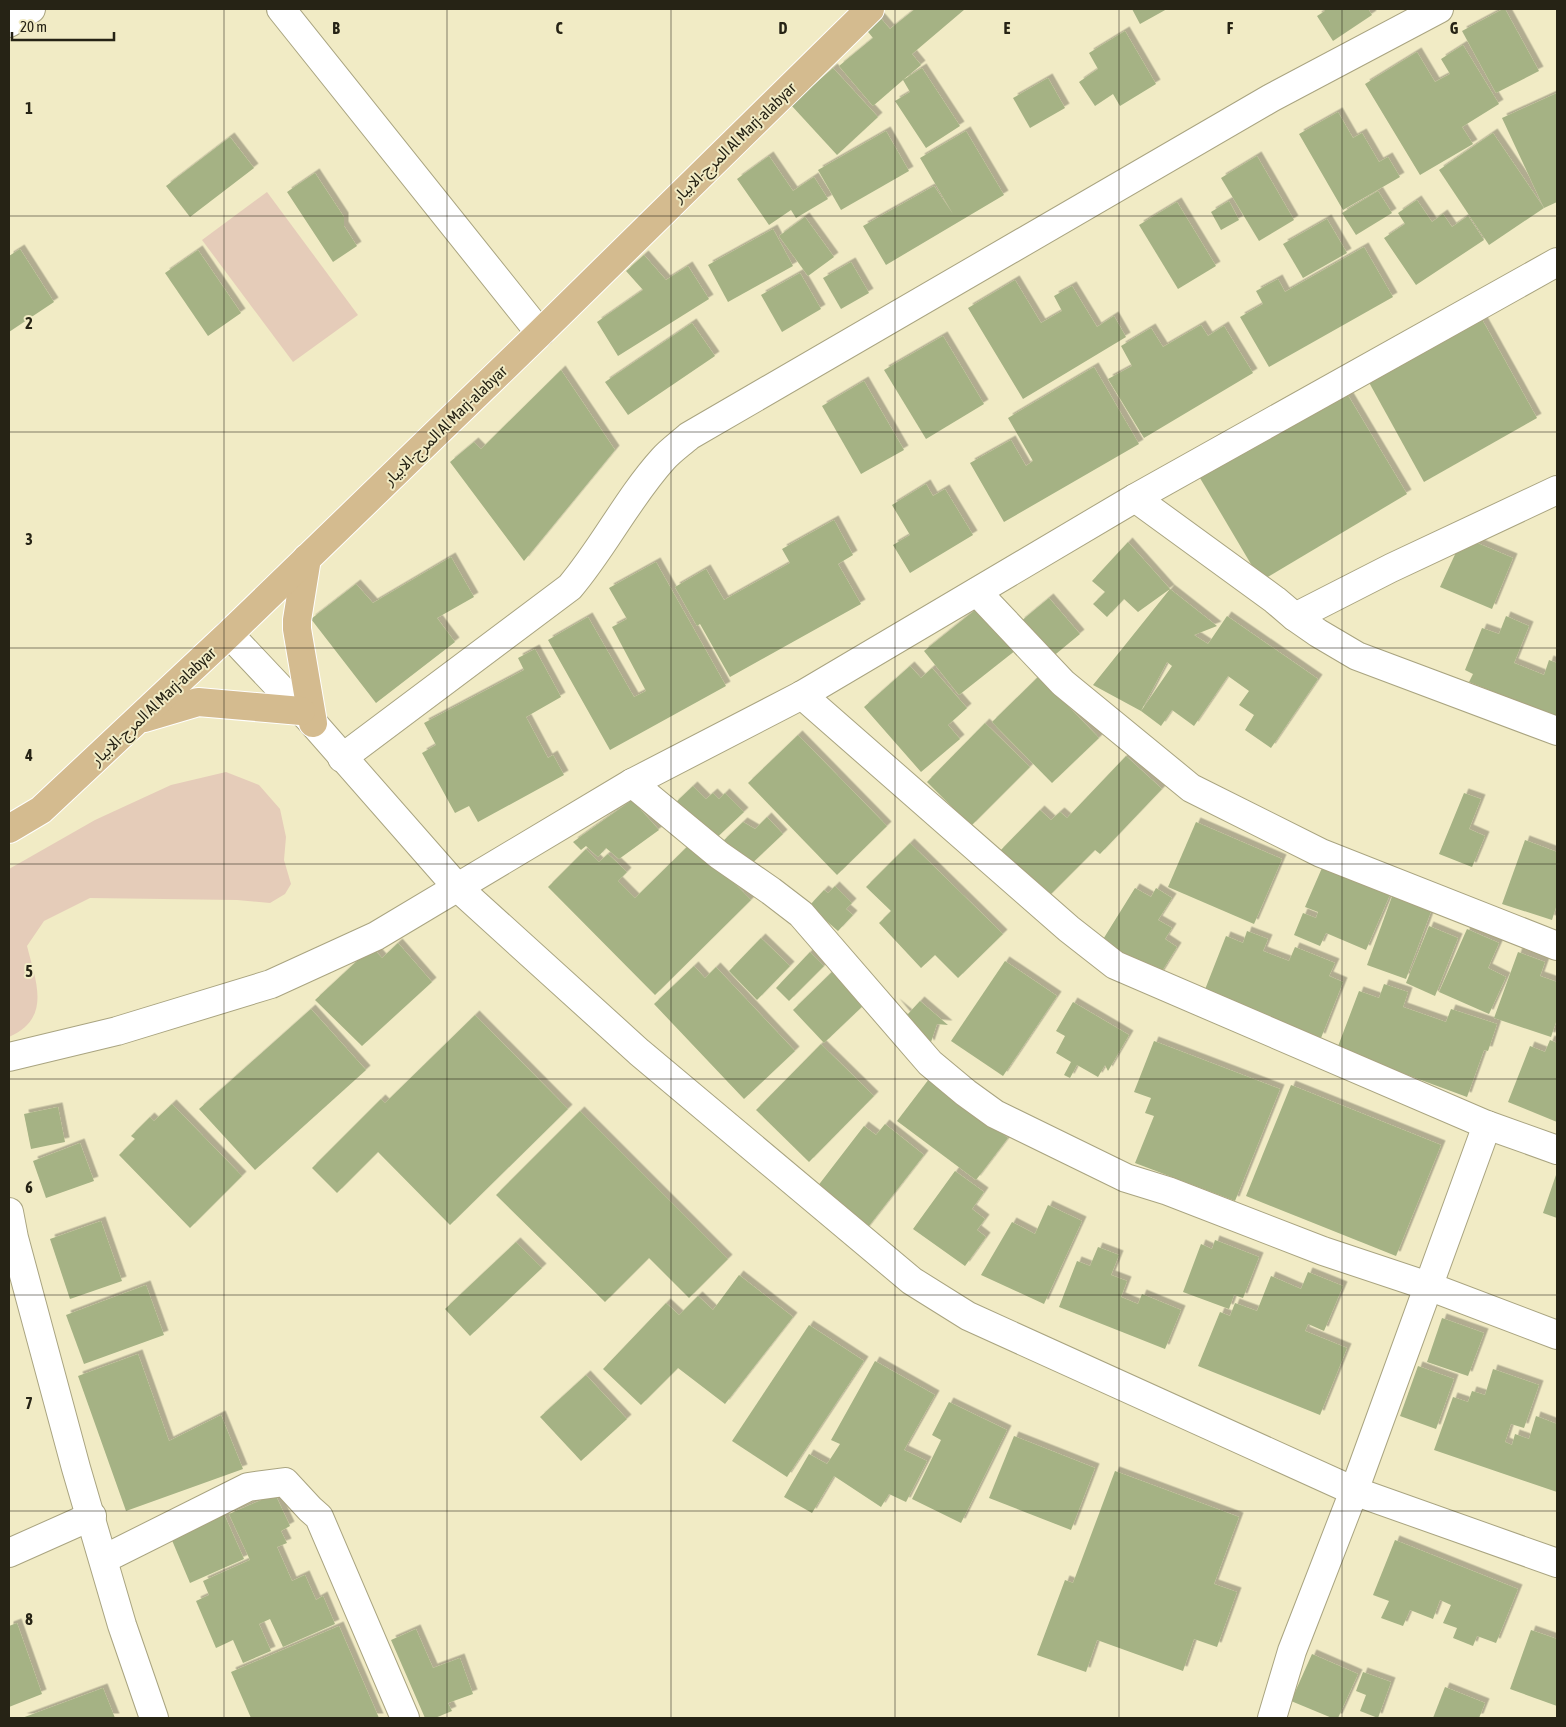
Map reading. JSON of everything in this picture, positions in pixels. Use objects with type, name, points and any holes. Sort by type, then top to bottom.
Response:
[{"type":"main road","name":"المرج-الابيار Al Marj-alabyar","points":[[9,829],[41,810],[229,634],[540,333],[870,9]]},
{"type":"main road","points":[[136,721],[198,702],[307,717],[297,620],[307,558]]},
{"type":"street","points":[[9,23],[31,9]]},
{"type":"street","points":[[281,9],[540,333]]},
{"type":"street","points":[[342,758],[570,587],[588,566],[628,504],[646,480],[664,458],[689,436],[1271,98],[1439,9]]},
{"type":"street","points":[[9,1057],[117,1031],[271,984],[376,936],[632,783],[802,694],[1134,498],[1557,262]]},
{"type":"street","points":[[1295,617],[1390,568],[1557,490]]},
{"type":"street","points":[[1134,498],[1275,600],[1295,617],[1357,656],[1557,732]]},
{"type":"street","points":[[977,592],[1063,683],[1191,788],[1321,852],[1557,946]]},
{"type":"street","points":[[229,634],[307,717],[456,888],[639,1052],[912,1281],[968,1316],[1354,1491],[1557,1564]]},
{"type":"street","points":[[802,694],[1070,929],[1114,965],[1487,1125],[1557,1150]]},
{"type":"street","points":[[632,783],[719,855],[801,914],[930,1063],[995,1114],[1126,1178],[1168,1191],[1323,1251],[1428,1286],[1557,1336]]},
{"type":"street","points":[[1272,1718],[1292,1651],[1354,1491],[1487,1125]]},
{"type":"street","points":[[9,1212],[14,1238],[76,1468],[92,1516],[122,1625],[154,1718]]},
{"type":"street","points":[[104,1559],[248,1487],[285,1482],[319,1517],[405,1718]]},
{"type":"street","points":[[9,1554],[92,1516]]},
{"type":"shaded area","points":[[267,192],[358,315],[293,362],[202,240]]},
{"type":"shaded area","points":[[226,772],[259,785],[280,809],[286,837],[284,860],[291,884],[285,894],[270,903],[237,900],[90,898],[44,921],[27,946],[37,986],[38,998],[36,1009],[31,1020],[22,1029],[9,1037],[9,869],[95,820],[171,785]]},
{"type":"building","points":[[915,9],[965,9],[912,54],[921,65],[873,106],[839,66],[873,38],[864,27],[878,15],[890,29]]},
{"type":"building","points":[[1132,9],[1167,9],[1140,24]]},
{"type":"building","points":[[1323,9],[1368,9],[1372,15],[1333,41],[1317,16],[1325,11]]},
{"type":"building","points":[[1505,9],[1539,71],[1496,93],[1462,31]]},
{"type":"building","points":[[1125,31],[1156,84],[1120,106],[1113,94],[1095,106],[1079,82],[1098,69],[1089,53]]},
{"type":"building","points":[[1463,45],[1499,104],[1462,127],[1473,144],[1420,175],[1365,84],[1417,52],[1435,82],[1450,74],[1441,59]]},
{"type":"building","points":[[833,68],[878,117],[837,155],[791,105]]},
{"type":"building","points":[[922,68],[960,126],[926,148],[895,101],[910,92],[903,80]]},
{"type":"building","points":[[1048,78],[1065,108],[1030,128],[1013,98]]},
{"type":"building","points":[[1557,93],[1557,202],[1544,208],[1502,118]]},
{"type":"building","points":[[1338,112],[1353,138],[1362,133],[1379,162],[1388,157],[1400,177],[1343,210],[1299,134]]},
{"type":"building","points":[[886,131],[909,171],[841,210],[818,170]]},
{"type":"building","points":[[966,131],[1004,195],[886,265],[863,226],[934,186],[953,214],[920,158]]},
{"type":"building","points":[[1493,133],[1544,208],[1489,245],[1439,170]]},
{"type":"building","points":[[230,137],[254,168],[190,217],[166,186]]},
{"type":"building","points":[[769,156],[793,191],[814,177],[828,199],[796,218],[791,210],[769,225],[737,179]]},
{"type":"building","points":[[1257,156],[1294,220],[1259,241],[1221,178]]},
{"type":"building","points":[[315,173],[344,217],[344,226],[357,246],[333,262],[287,192]]},
{"type":"building","points":[[1378,191],[1392,213],[1356,235],[1342,213]]},
{"type":"building","points":[[1417,200],[1432,222],[1443,214],[1452,227],[1468,216],[1484,240],[1416,285],[1384,238],[1405,224],[1398,213]]},
{"type":"building","points":[[1229,201],[1239,220],[1221,230],[1211,212]]},
{"type":"building","points":[[1177,202],[1216,266],[1178,289],[1139,225]]},
{"type":"building","points":[[805,217],[834,257],[808,276],[779,236]]},
{"type":"building","points":[[1327,219],[1347,253],[1303,278],[1283,244]]},
{"type":"building","points":[[773,229],[793,266],[728,302],[708,265]]},
{"type":"building","points":[[1364,247],[1393,297],[1269,367],[1240,317],[1263,304],[1256,291],[1278,279],[1285,292]]},
{"type":"building","points":[[20,249],[54,302],[9,332],[9,256]]},
{"type":"building","points":[[198,250],[241,313],[208,336],[165,273]]},
{"type":"building","points":[[644,255],[666,280],[688,266],[709,299],[618,356],[597,322],[643,290],[626,271]]},
{"type":"building","points":[[851,262],[869,293],[841,309],[823,278]]},
{"type":"building","points":[[800,273],[821,309],[782,332],[761,295]]},
{"type":"building","points":[[1015,280],[1041,323],[1062,311],[1054,296],[1072,286],[1097,327],[1114,316],[1126,337],[1023,399],[968,308]]},
{"type":"building","points":[[1479,314],[1537,418],[1424,482],[1366,377]]},
{"type":"building","points":[[692,323],[715,356],[628,415],[605,382]]},
{"type":"building","points":[[1201,325],[1208,336],[1224,326],[1253,373],[1144,438],[1108,379],[1132,366],[1121,346],[1151,328],[1163,347]]},
{"type":"building","points":[[943,336],[984,404],[926,439],[884,370]]},
{"type":"building","points":[[1094,367],[1139,444],[1004,522],[970,463],[1011,440],[1026,466],[1033,461],[1008,418]]},
{"type":"building","points":[[561,370],[615,450],[524,561],[450,462],[474,442],[481,449]]},
{"type":"building","points":[[864,381],[904,450],[861,474],[822,406]]},
{"type":"building","points":[[1343,387],[1407,494],[1261,581],[1197,473]]},
{"type":"building","points":[[926,484],[933,496],[945,489],[973,535],[910,573],[893,545],[910,535],[892,505]]},
{"type":"building","points":[[834,520],[853,555],[838,564],[861,604],[730,677],[700,624],[697,626],[675,587],[706,569],[724,600],[790,563],[782,549]]},
{"type":"building","points":[[1463,537],[1513,558],[1492,609],[1440,587]]},
{"type":"building","points":[[1128,542],[1170,589],[1138,612],[1124,599],[1107,617],[1093,604],[1105,592],[1092,581]]},
{"type":"building","points":[[451,557],[474,597],[437,618],[455,642],[376,703],[311,619],[356,584],[373,603]]},
{"type":"building","points":[[656,562],[726,686],[610,750],[548,640],[588,617],[634,697],[646,691],[612,627],[627,619],[609,588]]},
{"type":"building","points":[[1170,589],[1217,626],[1194,635],[1208,644],[1227,616],[1318,679],[1271,748],[1245,730],[1254,715],[1239,705],[1249,691],[1228,676],[1194,726],[1172,710],[1161,726],[1141,711],[1093,685]],"holes":[[[1167,662],[1172,666],[1141,711]]]},
{"type":"building","points":[[1049,598],[1080,634],[1051,658],[1020,622]]},
{"type":"building","points":[[980,606],[1016,650],[959,695],[924,651]]},
{"type":"building","points":[[1506,616],[1529,626],[1514,663],[1544,675],[1549,660],[1557,663],[1557,717],[1469,682],[1473,674],[1465,670],[1482,628],[1499,634]]},
{"type":"building","points":[[535,649],[561,697],[526,717],[548,758],[553,755],[564,775],[478,822],[469,806],[455,813],[422,753],[436,745],[424,723],[524,670],[518,658]]},
{"type":"building","points":[[910,666],[921,678],[932,668],[967,708],[948,725],[960,739],[921,772],[864,707]]},
{"type":"building","points":[[1039,676],[1099,738],[1052,783],[992,722]]},
{"type":"building","points":[[985,723],[1030,767],[971,826],[927,782]]},
{"type":"building","points":[[798,735],[887,826],[837,875],[748,783]]},
{"type":"building","points":[[1126,756],[1162,789],[1100,854],[1095,850],[1046,899],[999,852],[1040,810],[1051,820],[1060,812],[1067,818]]},
{"type":"building","points":[[693,786],[706,799],[713,793],[719,799],[725,793],[744,812],[711,843],[674,804]]},
{"type":"building","points":[[1464,793],[1481,799],[1469,829],[1485,836],[1472,867],[1439,854]]},
{"type":"building","points":[[632,800],[659,830],[619,859],[606,848],[598,857],[586,846],[581,850],[573,842]]},
{"type":"building","points":[[767,817],[783,834],[747,868],[722,842],[743,822],[755,829]]},
{"type":"building","points":[[1196,822],[1282,859],[1254,924],[1168,887]]},
{"type":"building","points":[[1525,840],[1557,852],[1557,904],[1552,920],[1502,904]]},
{"type":"building","points":[[693,841],[751,900],[655,995],[548,887],[586,849],[599,862],[608,854],[627,872],[618,881],[635,898]]},
{"type":"building","points":[[910,843],[1003,934],[958,978],[935,955],[921,968],[879,923],[891,911],[866,887]]},
{"type":"building","points":[[1325,861],[1392,890],[1366,950],[1326,933],[1320,946],[1294,935],[1303,913],[1316,918],[1318,912],[1305,907]]},
{"type":"building","points":[[835,886],[852,903],[846,909],[853,915],[838,931],[809,906],[824,890],[828,893]]},
{"type":"building","points":[[1135,888],[1151,897],[1156,888],[1172,898],[1158,920],[1172,928],[1165,939],[1177,947],[1159,976],[1102,941]]},
{"type":"building","points":[[1394,891],[1433,906],[1406,979],[1367,965]]},
{"type":"building","points":[[1429,926],[1458,938],[1435,996],[1406,983]]},
{"type":"building","points":[[1467,929],[1499,943],[1488,968],[1506,977],[1489,1014],[1439,992]]},
{"type":"building","points":[[1247,931],[1268,939],[1263,951],[1289,961],[1295,947],[1335,963],[1329,976],[1343,982],[1321,1038],[1204,992],[1226,936],[1243,943]]},
{"type":"building","points":[[761,938],[790,966],[757,1000],[729,971]]},
{"type":"building","points":[[398,943],[432,982],[362,1046],[315,1000],[372,947],[382,958]]},
{"type":"building","points":[[810,952],[824,966],[789,1001],[776,988]]},
{"type":"building","points":[[1518,952],[1545,962],[1540,976],[1557,982],[1557,1019],[1551,1037],[1494,1018]]},
{"type":"building","points":[[1005,961],[1057,996],[1003,1076],[951,1041]]},
{"type":"building","points":[[694,966],[705,978],[716,967],[795,1051],[744,1099],[654,1004]]},
{"type":"building","points":[[835,969],[867,1002],[824,1043],[793,1010]]},
{"type":"building","points":[[1384,984],[1408,992],[1403,1007],[1446,1022],[1451,1009],[1497,1024],[1488,1051],[1484,1050],[1467,1097],[1337,1049],[1359,991],[1379,998]]},
{"type":"building","points":[[920,1001],[948,1025],[937,1024],[930,1045],[895,1003],[908,1014]]},
{"type":"building","points":[[1073,1002],[1129,1035],[1108,1071],[1105,1065],[1098,1077],[1077,1065],[1070,1078],[1064,1075],[1071,1062],[1056,1053],[1065,1036],[1056,1031]]},
{"type":"building","points":[[311,1009],[366,1070],[255,1170],[199,1109]]},
{"type":"building","points":[[475,1015],[568,1109],[450,1225],[378,1152],[337,1193],[312,1168],[381,1099],[385,1103]]},
{"type":"building","points":[[1550,1040],[1557,1043],[1557,1122],[1508,1102],[1530,1046],[1545,1052]]},
{"type":"building","points":[[1154,1041],[1280,1089],[1235,1201],[1135,1163],[1154,1116],[1145,1113],[1151,1098],[1134,1092]]},
{"type":"building","points":[[821,1044],[874,1096],[809,1162],[756,1110]]},
{"type":"building","points":[[929,1079],[1008,1138],[976,1180],[897,1121]]},
{"type":"building","points":[[1291,1085],[1441,1145],[1396,1256],[1246,1196]]},
{"type":"building","points":[[172,1104],[242,1176],[190,1228],[119,1155],[135,1139],[131,1136],[150,1117],[154,1121]]},
{"type":"building","points":[[58,1107],[65,1142],[31,1149],[24,1114]]},
{"type":"building","points":[[580,1111],[728,1259],[689,1298],[649,1258],[605,1302],[496,1195]]},
{"type":"building","points":[[885,1124],[924,1155],[865,1231],[814,1191],[864,1126],[876,1135]]},
{"type":"building","points":[[80,1143],[94,1181],[46,1198],[33,1161]]},
{"type":"building","points":[[955,1171],[984,1192],[972,1209],[985,1219],[977,1230],[986,1237],[965,1266],[913,1229]]},
{"type":"building","points":[[1557,1172],[1557,1218],[1543,1213]]},
{"type":"building","points":[[1048,1205],[1082,1221],[1044,1304],[981,1275],[1012,1222],[1035,1234]]},
{"type":"building","points":[[101,1221],[122,1281],[70,1299],[50,1239]]},
{"type":"building","points":[[1215,1240],[1259,1257],[1243,1298],[1234,1295],[1229,1309],[1183,1292],[1201,1244],[1212,1249]]},
{"type":"building","points":[[516,1242],[542,1268],[470,1336],[445,1309]]},
{"type":"building","points":[[1098,1247],[1119,1255],[1111,1275],[1127,1281],[1121,1297],[1138,1304],[1142,1294],[1181,1310],[1165,1349],[1059,1307],[1077,1261],[1090,1266]]},
{"type":"building","points":[[1308,1272],[1343,1286],[1324,1331],[1308,1324],[1305,1331],[1347,1348],[1320,1415],[1198,1366],[1220,1312],[1230,1316],[1235,1303],[1257,1311],[1271,1276],[1301,1289]]},
{"type":"building","points":[[739,1275],[793,1317],[725,1404],[678,1368],[641,1405],[603,1369],[666,1303],[679,1315],[698,1296],[713,1310]]},
{"type":"building","points":[[146,1285],[164,1335],[84,1364],[66,1315]]},
{"type":"building","points":[[1442,1318],[1484,1333],[1468,1376],[1427,1362]]},
{"type":"building","points":[[809,1325],[864,1361],[787,1477],[732,1441]]},
{"type":"building","points":[[138,1354],[169,1441],[221,1415],[243,1469],[126,1511],[78,1376]]},
{"type":"building","points":[[875,1361],[935,1395],[904,1450],[927,1461],[906,1502],[889,1494],[881,1507],[834,1476],[812,1513],[784,1497],[809,1454],[827,1464],[840,1444],[831,1440]]},
{"type":"building","points":[[1418,1366],[1454,1379],[1436,1429],[1400,1416]]},
{"type":"building","points":[[1493,1369],[1539,1385],[1524,1428],[1511,1424],[1505,1442],[1512,1445],[1515,1434],[1529,1439],[1536,1416],[1557,1424],[1557,1492],[1434,1450],[1453,1397],[1468,1402],[1472,1391],[1485,1395]]},
{"type":"building","points":[[586,1375],[627,1419],[581,1461],[540,1417]]},
{"type":"building","points":[[949,1402],[1007,1430],[961,1523],[912,1499],[941,1440],[932,1435]]},
{"type":"building","points":[[1014,1436],[1095,1468],[1071,1530],[989,1498]]},
{"type":"building","points":[[1115,1471],[1239,1517],[1214,1584],[1237,1592],[1217,1647],[1194,1639],[1183,1671],[1097,1640],[1086,1672],[1037,1655],[1065,1580],[1073,1583]]},
{"type":"building","points":[[275,1494],[290,1526],[281,1531],[287,1543],[277,1547],[292,1581],[305,1575],[316,1600],[323,1596],[335,1624],[283,1647],[270,1619],[259,1624],[271,1651],[243,1663],[233,1640],[216,1648],[196,1601],[209,1595],[203,1581],[250,1560],[229,1514]]},
{"type":"building","points":[[224,1514],[244,1559],[190,1583],[171,1538]]},
{"type":"building","points":[[1395,1540],[1518,1589],[1496,1643],[1477,1636],[1473,1646],[1453,1638],[1457,1628],[1443,1623],[1451,1605],[1440,1600],[1433,1619],[1410,1610],[1403,1626],[1381,1618],[1389,1601],[1373,1595]]},
{"type":"building","points":[[17,1623],[42,1694],[9,1707],[9,1626]]},
{"type":"building","points":[[339,1626],[379,1718],[251,1718],[231,1672]]},
{"type":"building","points":[[416,1629],[433,1668],[460,1658],[473,1694],[448,1703],[452,1711],[435,1718],[425,1718],[391,1640]]},
{"type":"building","points":[[1531,1630],[1557,1639],[1557,1706],[1510,1689]]},
{"type":"building","points":[[1312,1654],[1358,1674],[1338,1718],[1332,1718],[1291,1701]]},
{"type":"building","points":[[1363,1672],[1391,1682],[1378,1718],[1360,1711],[1366,1695],[1356,1691]]},
{"type":"building","points":[[1445,1687],[1485,1703],[1479,1718],[1433,1718]]},
{"type":"building","points":[[103,1688],[115,1718],[22,1718]]}]
